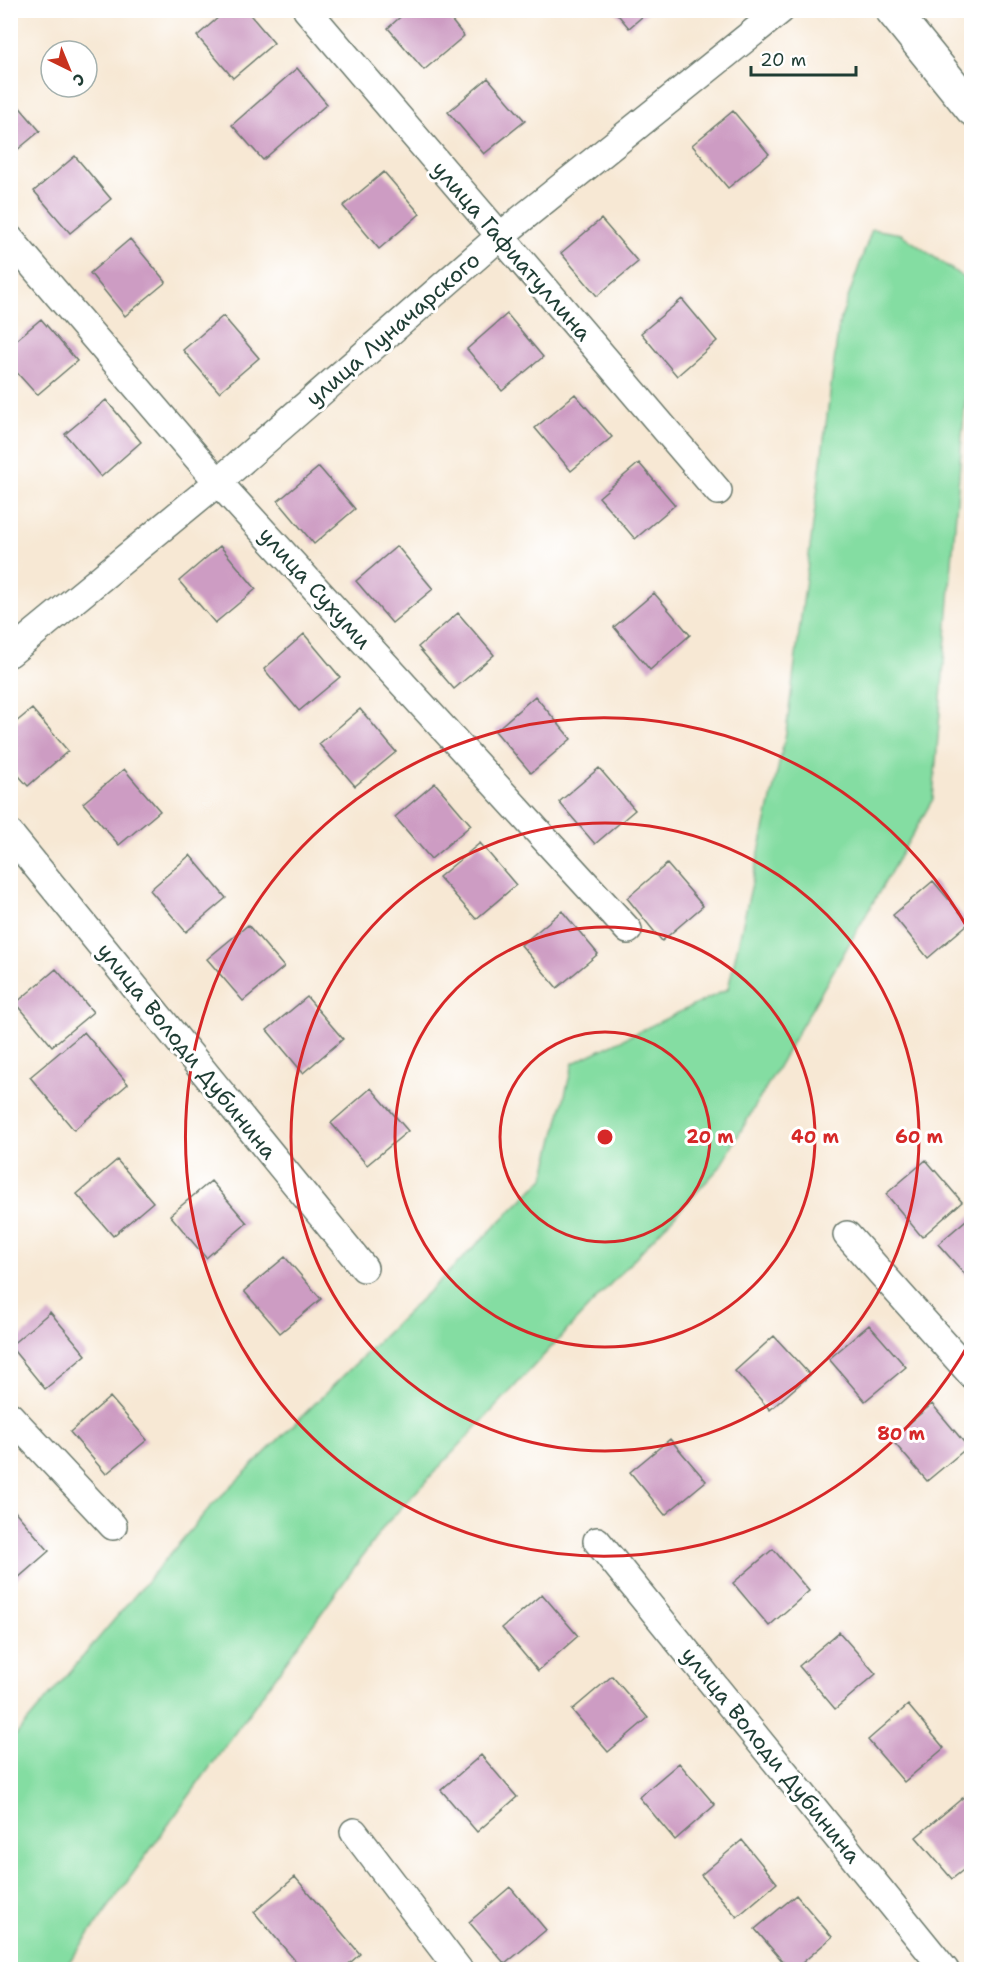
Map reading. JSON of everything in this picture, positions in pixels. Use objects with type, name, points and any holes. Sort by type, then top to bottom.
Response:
[{"type":"street","name":"улица Гафиатуллина","points":[[307,10],[718,491]]},
{"type":"street","name":"улица Луначарского","points":[[10,653],[218,482],[499,237],[781,10]]},
{"type":"street","points":[[892,10],[972,109]]},
{"type":"street","name":"улица Сухуми","points":[[10,239],[218,482],[628,930]]},
{"type":"street","name":"улица Володи Дубинина","points":[[10,834],[364,1268]]},
{"type":"street","points":[[847,1235],[972,1375]]},
{"type":"street","points":[[10,1416],[113,1526]]},
{"type":"street","name":"улица Володи Дубинина","points":[[597,1541],[945,1970]]},
{"type":"street","points":[[354,1832],[459,1970]]},
{"type":"green space","points":[[872,229],[901,234],[971,283],[971,325],[933,799],[720,1167],[385,1525],[64,1969],[11,1969],[11,1741],[211,1506],[544,1178],[573,1063],[728,989],[786,733],[839,324]]},
{"type":"building","points":[[227,10],[246,10],[274,43],[233,78],[197,36]]},
{"type":"building","points":[[408,10],[443,10],[464,36],[424,70],[388,28]]},
{"type":"building","points":[[614,10],[650,10],[629,28]]},
{"type":"building","points":[[297,68],[327,104],[263,160],[232,125]]},
{"type":"building","points":[[488,78],[525,121],[484,154],[448,112]]},
{"type":"building","points":[[10,96],[40,131],[10,156]]},
{"type":"building","points":[[733,111],[769,154],[728,188],[692,145]]},
{"type":"building","points":[[75,156],[111,199],[70,233],[34,191]]},
{"type":"building","points":[[384,172],[420,214],[379,249],[343,206]]},
{"type":"building","points":[[601,219],[638,262],[597,296],[561,253]]},
{"type":"building","points":[[130,239],[166,282],[125,316],[90,273]]},
{"type":"building","points":[[682,299],[717,341],[677,376],[641,333]]},
{"type":"building","points":[[507,314],[543,357],[502,391],[467,349]]},
{"type":"building","points":[[223,316],[259,358],[219,392],[183,350]]},
{"type":"building","points":[[41,319],[77,361],[37,395],[10,365],[10,345]]},
{"type":"building","points":[[575,394],[612,437],[571,471],[535,428]]},
{"type":"building","points":[[106,400],[141,442],[101,477],[65,434]]},
{"type":"building","points":[[639,463],[675,505],[635,539],[599,497]]},
{"type":"building","points":[[319,467],[355,509],[314,544],[278,501]]},
{"type":"building","points":[[220,546],[256,589],[215,623],[179,581]]},
{"type":"building","points":[[397,546],[433,589],[392,623],[356,581]]},
{"type":"building","points":[[654,593],[690,635],[650,670],[614,627]]},
{"type":"building","points":[[458,613],[494,655],[454,689],[418,647]]},
{"type":"building","points":[[304,634],[340,677],[299,711],[264,669]]},
{"type":"building","points":[[535,696],[571,739],[531,773],[495,731]]},
{"type":"building","points":[[32,709],[68,751],[28,786],[10,766],[10,727]]},
{"type":"building","points":[[360,709],[396,752],[355,786],[319,744]]},
{"type":"building","points":[[599,768],[635,810],[595,844],[559,802]]},
{"type":"building","points":[[124,769],[160,811],[119,845],[83,803]]},
{"type":"building","points":[[435,783],[471,825],[431,859],[395,817]]},
{"type":"building","points":[[480,843],[516,885],[476,919],[439,877]]},
{"type":"building","points":[[190,855],[226,898],[186,932],[150,890]]},
{"type":"building","points":[[667,864],[703,906],[662,941],[627,898]]},
{"type":"building","points":[[933,881],[969,923],[928,958],[893,915]]},
{"type":"building","points":[[562,911],[598,954],[557,988],[521,945]]},
{"type":"building","points":[[248,925],[284,967],[243,1001],[207,959]]},
{"type":"building","points":[[56,969],[93,1012],[52,1046],[16,1003]]},
{"type":"building","points":[[307,997],[343,1039],[303,1073],[267,1030]]},
{"type":"building","points":[[84,1032],[128,1084],[74,1130],[30,1077]]},
{"type":"building","points":[[371,1088],[408,1131],[367,1165],[331,1123]]},
{"type":"building","points":[[117,1160],[153,1202],[113,1236],[77,1194]]},
{"type":"building","points":[[926,1160],[962,1202],[922,1237],[886,1194]]},
{"type":"building","points":[[211,1181],[247,1223],[206,1258],[170,1215]]},
{"type":"building","points":[[972,1215],[972,1282],[938,1244]]},
{"type":"building","points":[[285,1257],[321,1299],[280,1333],[244,1291]]},
{"type":"building","points":[[50,1312],[86,1355],[45,1389],[10,1346]]},
{"type":"building","points":[[869,1325],[906,1367],[865,1401],[829,1359]]},
{"type":"building","points":[[774,1336],[810,1375],[770,1410],[735,1371]]},
{"type":"building","points":[[110,1397],[147,1440],[106,1474],[70,1432]]},
{"type":"building","points":[[932,1404],[968,1447],[927,1481],[891,1439]]},
{"type":"building","points":[[670,1439],[706,1481],[665,1515],[630,1472]]},
{"type":"building","points":[[13,1509],[49,1551],[10,1585],[10,1512]]},
{"type":"building","points":[[773,1549],[809,1591],[769,1626],[733,1583]]},
{"type":"building","points":[[542,1594],[578,1636],[538,1671],[502,1628]]},
{"type":"building","points":[[839,1632],[876,1674],[835,1709],[799,1666]]},
{"type":"building","points":[[612,1676],[648,1718],[608,1752],[572,1710]]},
{"type":"building","points":[[908,1705],[944,1748],[904,1782],[868,1740]]},
{"type":"building","points":[[481,1755],[517,1797],[477,1832],[441,1790]]},
{"type":"building","points":[[679,1763],[715,1805],[675,1840],[639,1797]]},
{"type":"building","points":[[972,1790],[972,1863],[952,1879],[916,1837]]},
{"type":"building","points":[[742,1840],[777,1883],[737,1917],[701,1875]]},
{"type":"building","points":[[295,1877],[360,1954],[342,1970],[303,1970],[254,1912]]},
{"type":"building","points":[[510,1887],[546,1930],[505,1964],[469,1922]]},
{"type":"building","points":[[796,1895],[832,1937],[794,1970],[790,1970],[755,1929]]}]
